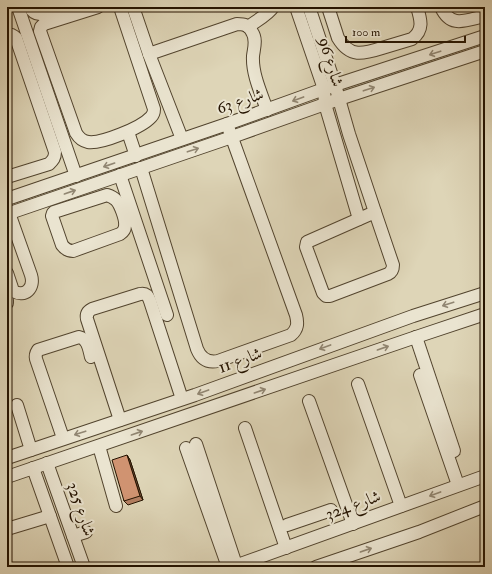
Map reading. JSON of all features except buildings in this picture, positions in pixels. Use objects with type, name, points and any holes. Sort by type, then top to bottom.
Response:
[{"type":"street","points":[[18,7],[76,176]]},
{"type":"street","points":[[30,7],[34,12],[40,15],[64,7]]},
{"type":"street","points":[[98,7],[44,24],[40,31],[76,133],[82,140],[92,142],[128,132],[145,122],[153,114],[154,109],[120,7]]},
{"type":"street","points":[[133,7],[149,54],[182,139]]},
{"type":"street","points":[[248,26],[271,11],[273,7]]},
{"type":"street","name":"شارع 96","points":[[296,7],[324,89],[325,104],[359,219],[309,241],[307,244],[306,247],[323,293],[326,296],[330,296],[388,274],[392,272],[393,265],[349,134],[336,85],[309,7]]},
{"type":"street","points":[[328,7],[338,38],[344,47],[354,52],[364,54],[412,39],[416,36],[421,27],[417,7]]},
{"type":"street","points":[[441,7],[447,17],[458,22],[484,18]]},
{"type":"street","points":[[149,54],[237,24],[248,26],[253,32],[255,40],[253,67],[267,110]]},
{"type":"street","points":[[7,34],[13,35],[16,38],[55,152],[55,157],[49,164],[7,177]]},
{"type":"street","name":"شارع 63","points":[[7,199],[136,156],[160,146],[227,124],[324,89],[485,36]]},
{"type":"street","name":"شارع 63","points":[[8,213],[339,99],[485,51]]},
{"type":"street","points":[[141,168],[197,349],[202,358],[207,361],[218,361],[291,335],[297,324],[296,315],[227,124]]},
{"type":"street","points":[[128,132],[136,156]]},
{"type":"street","points":[[335,139],[349,134]]},
{"type":"street","points":[[160,146],[165,160]]},
{"type":"street","points":[[120,175],[167,314]]},
{"type":"street","points":[[103,181],[107,195]]},
{"type":"street","points":[[43,187],[56,211]]},
{"type":"street","points":[[107,195],[116,200],[120,205],[125,223],[124,231],[120,234],[73,250],[66,250],[62,245],[52,213],[107,195]]},
{"type":"street","points":[[359,219],[375,212]]},
{"type":"street","points":[[7,273],[13,291],[22,293],[30,289],[32,280],[10,226],[8,213]]},
{"type":"street","name":"شارع 11","points":[[7,458],[182,399],[413,316],[485,293]]},
{"type":"street","points":[[117,421],[88,322],[87,314],[92,309],[140,294],[145,294],[147,296],[150,300],[182,399]]},
{"type":"street","name":"شارع 11","points":[[7,477],[485,314]]},
{"type":"street","points":[[416,337],[454,451]]},
{"type":"street","points":[[63,438],[35,356],[38,350],[79,338],[85,340],[117,421]]},
{"type":"street","points":[[420,375],[458,485]]},
{"type":"street","points":[[358,384],[401,506]]},
{"type":"street","points":[[310,400],[353,524]]},
{"type":"street","points":[[17,404],[31,450]]},
{"type":"street","points":[[245,428],[286,548]]},
{"type":"street","points":[[99,446],[116,506]]},
{"type":"street","points":[[191,446],[232,566]]},
{"type":"street","name":"شارع 325","points":[[47,463],[84,567]]},
{"type":"street","name":"شارع 325","points":[[33,468],[50,516],[65,566]]},
{"type":"street","name":"شارع 324","points":[[232,566],[485,476]]},
{"type":"street","points":[[316,567],[419,532],[485,506]]},
{"type":"street","points":[[305,541],[292,523],[329,510],[334,530]]},
{"type":"street","points":[[7,529],[50,516]]},
{"type":"street","points":[[73,536],[86,532]]}]
